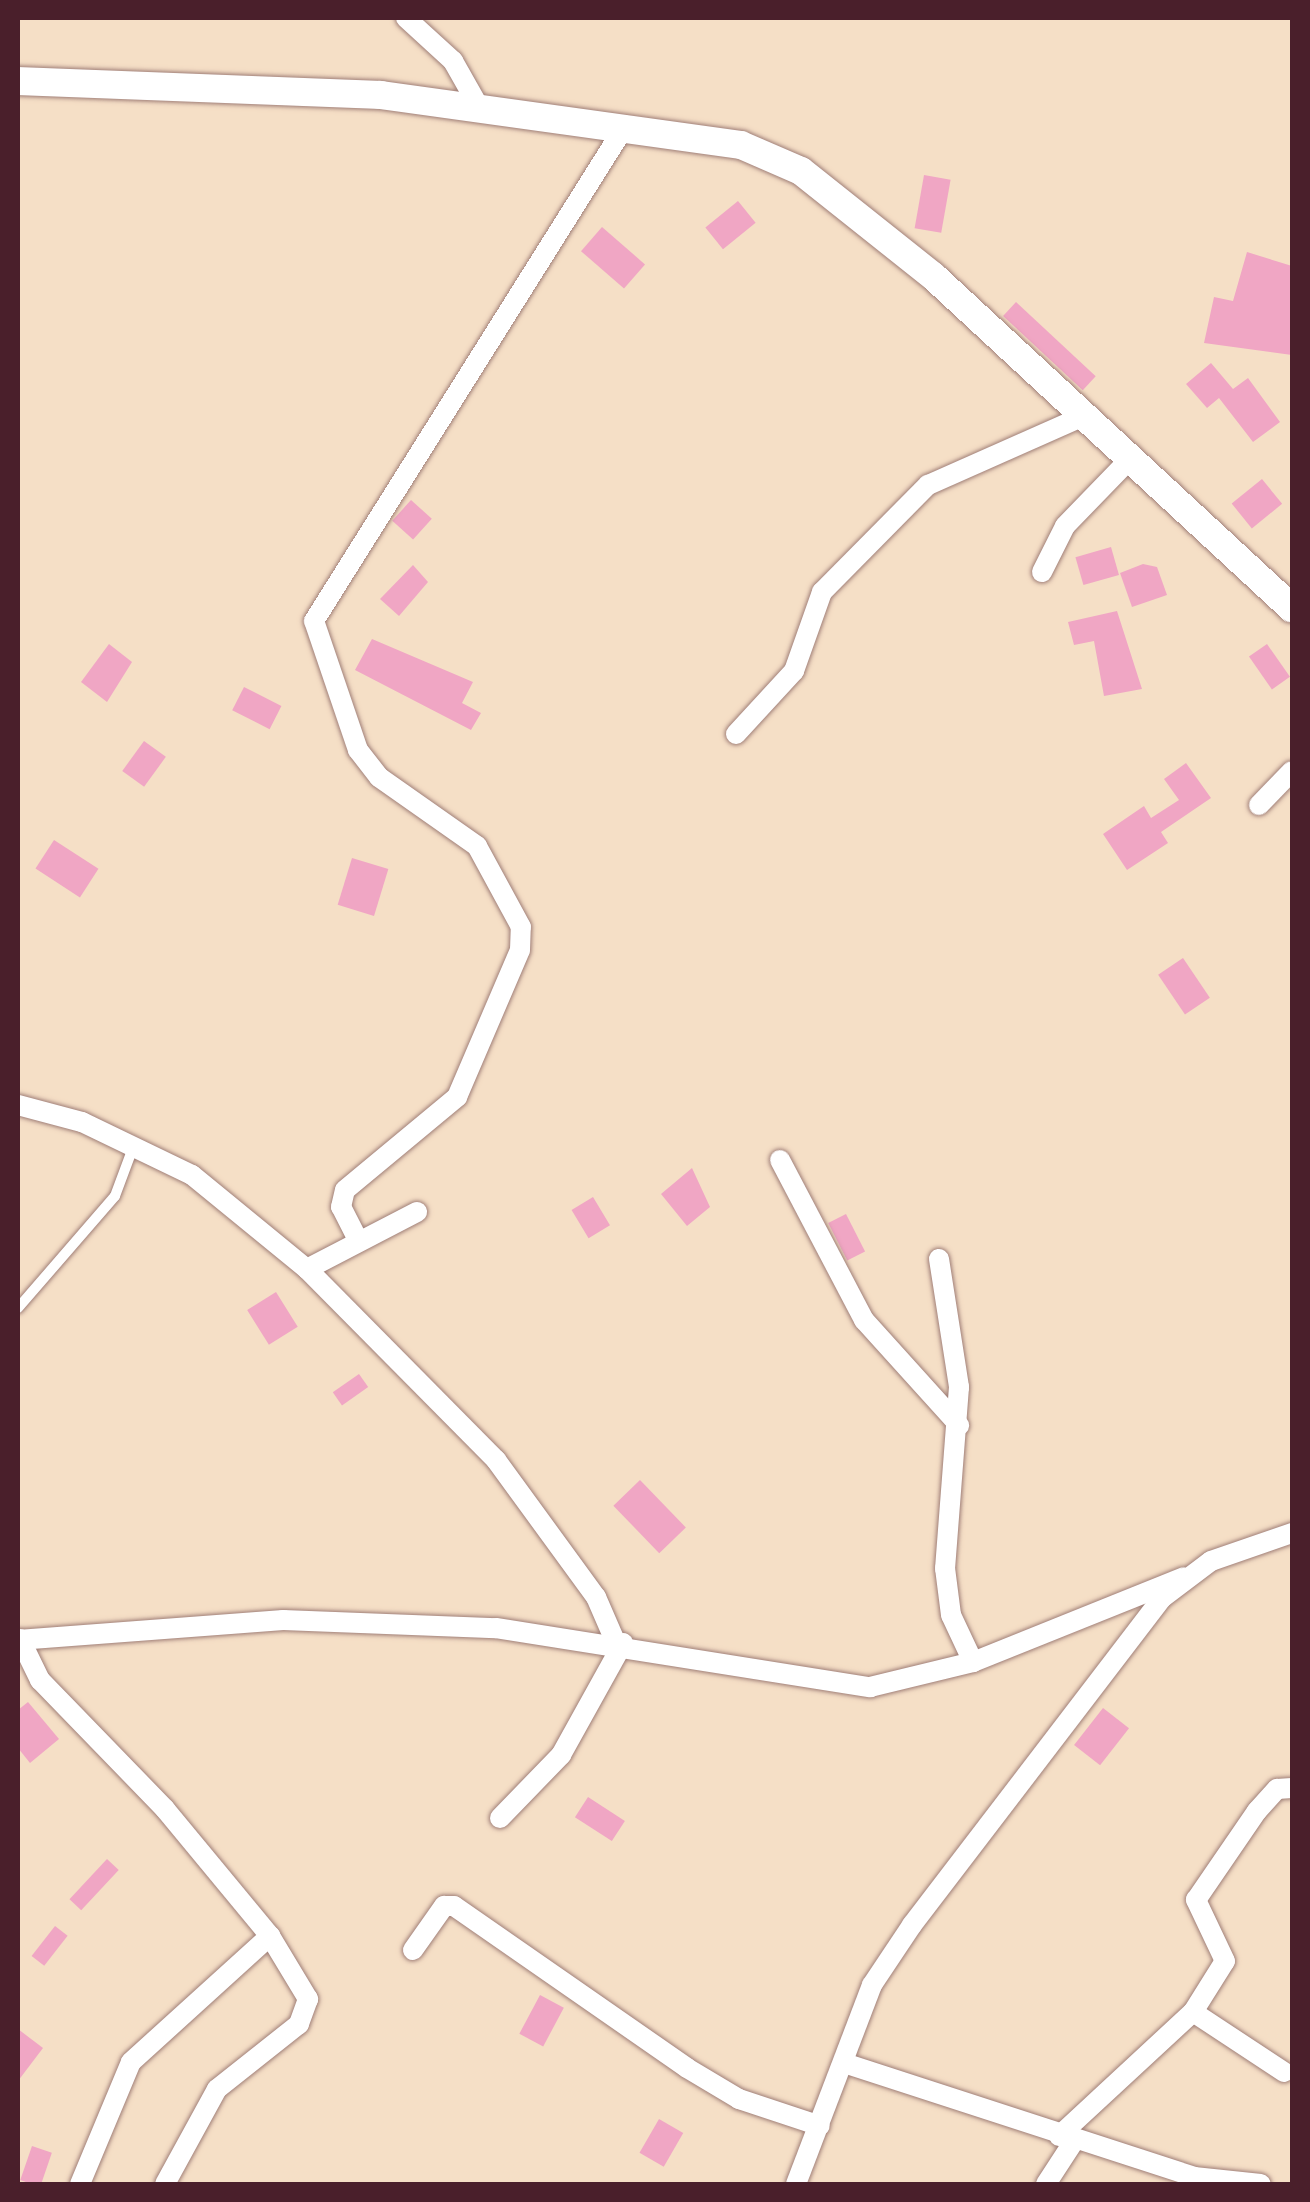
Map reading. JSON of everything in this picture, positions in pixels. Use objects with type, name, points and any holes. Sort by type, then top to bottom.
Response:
[{"type":"street","points":[[406,18],[453,61],[479,108]]},
{"type":"street","points":[[18,80],[303,89],[625,126],[741,145],[801,171],[1086,415],[1292,608]]},
{"type":"street","points":[[357,1238],[341,1206],[345,1190],[457,1097],[520,950],[521,926],[477,846],[379,777],[358,750],[314,621],[625,126]]},
{"type":"street","points":[[736,734],[794,671],[822,592],[928,485],[1086,415]]},
{"type":"street","points":[[1042,572],[1065,526],[1131,458]]},
{"type":"street","points":[[1259,805],[1292,771]]},
{"type":"street","points":[[18,1105],[134,1144],[192,1175],[307,1269],[496,1460],[596,1596],[619,1642]]},
{"type":"street","points":[[780,1160],[864,1320],[959,1426]]},
{"type":"street","points":[[307,1269],[357,1238],[417,1212]]},
{"type":"street","points":[[939,1259],[957,1343],[959,1426],[945,1568],[951,1615],[973,1662]]},
{"type":"street","points":[[164,2184],[217,2089],[307,2010],[270,1936],[165,1809],[40,1680],[19,1640],[284,1620],[619,1642],[870,1687],[973,1662],[1292,1533]]},
{"type":"street","points":[[796,2184],[888,1957],[1184,1578]]},
{"type":"street","points":[[500,1818],[561,1756],[619,1642]]},
{"type":"street","points":[[1046,2184],[1067,2138],[1193,2012],[1226,1961],[1196,1900],[1204,1878],[1277,1789],[1292,1788]]},
{"type":"street","points":[[412,1950],[444,1906],[454,1906],[700,2076],[820,2126]]},
{"type":"street","points":[[80,2184],[130,2062],[270,1936]]},
{"type":"street","points":[[1193,2012],[1284,2072]]},
{"type":"street","points":[[844,2063],[1067,2138],[1225,2182],[1261,2184]]},
{"type":"lane","points":[[18,1308],[121,1188],[134,1144]]},
{"type":"building","points":[[924,175],[951,180],[941,233],[915,228]]},
{"type":"building","points":[[738,201],[756,223],[723,249],[705,227]]},
{"type":"building","points":[[602,227],[645,264],[624,289],[581,251]]},
{"type":"building","points":[[1247,252],[1292,266],[1292,355],[1204,343],[1214,297],[1233,301]]},
{"type":"building","points":[[1016,302],[1096,376],[1083,390],[1003,316]]},
{"type":"building","points":[[1211,363],[1233,389],[1248,378],[1280,422],[1253,442],[1219,398],[1207,408],[1186,384]]},
{"type":"building","points":[[1262,479],[1282,504],[1252,528],[1232,504]]},
{"type":"building","points":[[411,500],[432,519],[413,540],[392,521]]},
{"type":"building","points":[[1111,547],[1119,575],[1083,585],[1075,557]]},
{"type":"building","points":[[1143,564],[1157,567],[1167,595],[1132,607],[1120,573]]},
{"type":"building","points":[[413,565],[428,582],[399,616],[380,599]]},
{"type":"building","points":[[1117,611],[1142,689],[1104,696],[1094,641],[1074,645],[1068,622]]},
{"type":"building","points":[[372,639],[473,682],[462,703],[481,713],[471,730],[355,670]]},
{"type":"building","points":[[109,644],[132,662],[107,702],[81,682]]},
{"type":"building","points":[[1267,644],[1290,677],[1272,689],[1249,657]]},
{"type":"building","points":[[244,687],[281,706],[270,729],[232,710]]},
{"type":"building","points":[[144,741],[166,757],[144,787],[122,771]]},
{"type":"building","points":[[1186,763],[1211,798],[1161,832],[1168,843],[1127,870],[1103,834],[1144,806],[1151,818],[1179,800],[1164,779]]},
{"type":"building","points":[[54,840],[98,869],[80,897],[35,869]]},
{"type":"building","points":[[352,858],[388,869],[374,916],[338,905]]},
{"type":"building","points":[[1183,958],[1210,998],[1185,1015],[1158,975]]},
{"type":"building","points":[[692,1168],[710,1207],[687,1226],[661,1194]]},
{"type":"building","points":[[593,1197],[610,1225],[589,1238],[572,1210]]},
{"type":"building","points":[[846,1214],[865,1251],[847,1261],[828,1223]]},
{"type":"building","points":[[276,1292],[298,1327],[269,1345],[247,1310]]},
{"type":"building","points":[[359,1374],[368,1387],[342,1405],[333,1392]]},
{"type":"building","points":[[640,1480],[686,1527],[659,1553],[613,1506]]},
{"type":"building","points":[[28,1702],[59,1739],[30,1763],[18,1748],[18,1710]]},
{"type":"building","points":[[1103,1708],[1129,1728],[1100,1765],[1074,1745]]},
{"type":"building","points":[[588,1797],[625,1821],[612,1841],[575,1817]]},
{"type":"building","points":[[107,1859],[119,1870],[81,1910],[69,1899]]},
{"type":"building","points":[[55,1926],[68,1936],[44,1966],[32,1956]]},
{"type":"building","points":[[540,1995],[564,2008],[543,2047],[519,2034]]},
{"type":"building","points":[[18,2029],[43,2048],[18,2081]]},
{"type":"building","points":[[659,2119],[683,2133],[664,2167],[640,2153]]},
{"type":"building","points":[[32,2146],[52,2153],[41,2184],[20,2180]]}]
